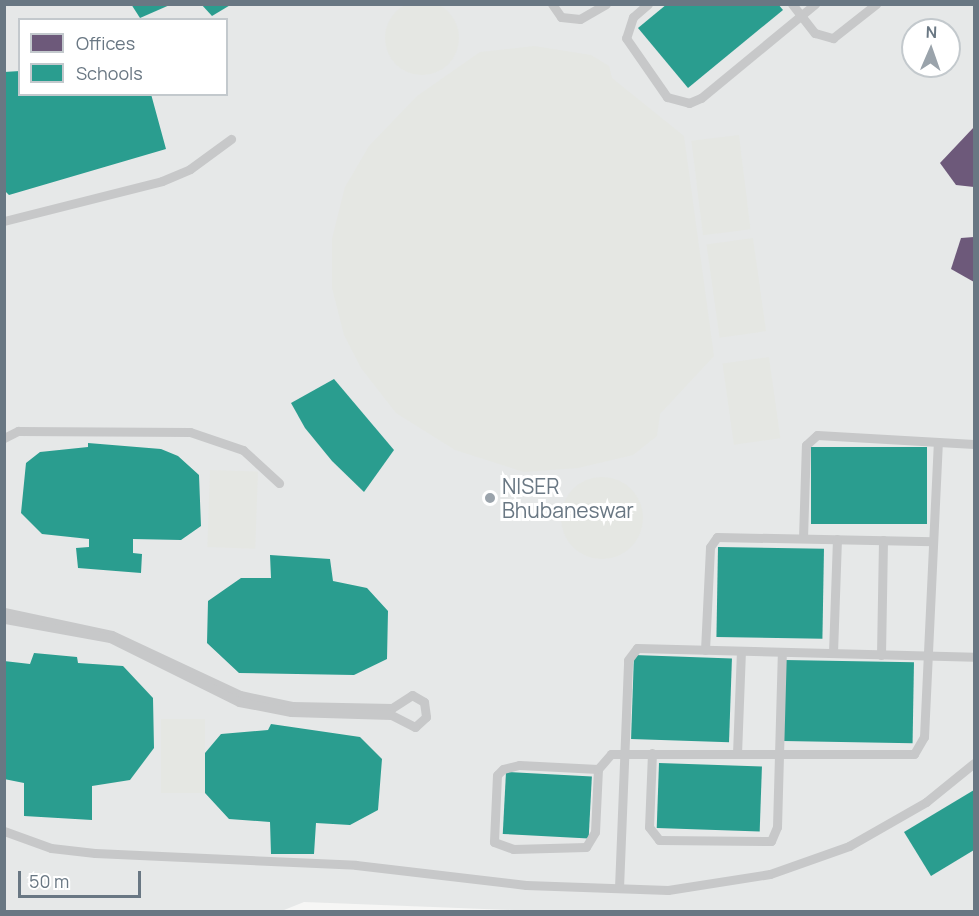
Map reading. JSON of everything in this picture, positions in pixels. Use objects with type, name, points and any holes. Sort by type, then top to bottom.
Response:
[{"type":"lane","points":[[552,4],[561,17],[580,19],[606,4]]},
{"type":"lane","points":[[648,4],[633,17],[626,38],[667,97],[689,103],[701,98],[815,4]]},
{"type":"lane","points":[[792,4],[815,33],[833,38],[876,4]]},
{"type":"lane","points":[[4,221],[162,181],[190,169],[231,140]]},
{"type":"lane","points":[[4,438],[18,431],[190,432],[243,450],[279,483]]},
{"type":"lane","points":[[803,538],[806,445],[811,438],[817,435],[975,444]]},
{"type":"lane","points":[[598,769],[519,765],[503,769],[497,775],[494,842],[513,849],[586,847],[595,832],[598,769],[605,757],[624,752],[779,755],[914,754],[924,737],[938,442]]},
{"type":"lane","points":[[705,650],[713,542],[724,536],[933,541]]},
{"type":"lane","points":[[833,653],[837,539]]},
{"type":"lane","points":[[881,655],[883,540]]},
{"type":"lane","points":[[4,612],[112,635],[240,695],[292,706],[392,708],[412,695],[424,702],[426,717],[415,727],[391,715],[291,712],[239,702],[110,638],[4,620]]},
{"type":"lane","points":[[619,888],[624,752],[631,652],[637,648],[975,657]]},
{"type":"lane","points":[[737,754],[741,651]]},
{"type":"lane","points":[[652,753],[650,826],[654,836],[668,842],[771,841],[777,827],[782,652]]},
{"type":"lane","points":[[4,831],[51,848],[94,853],[356,865],[526,885],[668,890],[710,886],[807,863],[849,846],[926,802],[975,763]]},
{"type":"shaded area","points":[[415,1],[429,1],[443,7],[453,17],[459,31],[459,45],[453,59],[443,69],[429,75],[415,75],[401,69],[391,59],[385,45],[385,31],[391,17],[401,7]]},
{"type":"shaded area","name":"NISER Bhubaneswar","points":[[5,5],[974,5],[974,911],[565,912],[304,902],[279,912],[5,912]]},
{"type":"shaded area","points":[[534,46],[591,55],[609,66],[612,78],[684,136],[714,356],[660,414],[657,436],[633,455],[578,468],[524,472],[455,450],[396,413],[361,368],[344,335],[332,288],[332,239],[345,187],[369,146],[417,96],[480,52]]},
{"type":"shaded area","points":[[739,135],[751,229],[703,235],[691,141]]},
{"type":"shaded area","points":[[753,238],[766,331],[720,338],[706,245]]},
{"type":"shaded area","points":[[769,357],[780,438],[734,445],[722,364]]},
{"type":"shaded area","points":[[210,470],[258,472],[255,549],[207,547]]},
{"type":"shaded area","points":[[594,477],[610,477],[625,484],[636,495],[643,510],[640,534],[631,547],[610,559],[594,559],[579,552],[568,541],[561,526],[561,510],[568,495],[579,484]]},
{"type":"shaded area","points":[[161,719],[205,719],[205,793],[161,793]]},
{"type":"building: Offices","points":[[974,127],[974,187],[956,185],[940,163]]},
{"type":"building: Offices","points":[[974,237],[974,282],[951,269],[961,238]]},
{"type":"building: Schools","points":[[131,4],[172,4],[140,18]]},
{"type":"building: Schools","points":[[201,4],[232,4],[212,16]]},
{"type":"building: Schools","points":[[667,4],[778,4],[783,10],[688,88],[638,28]]},
{"type":"building: Schools","points":[[18,71],[18,96],[152,96],[166,149],[9,195],[4,190],[4,72]]},
{"type":"building: Schools","points":[[334,379],[394,450],[364,492],[332,461],[305,428],[291,403]]},
{"type":"building: Schools","points":[[88,443],[161,449],[178,456],[199,475],[201,526],[181,540],[133,539],[133,553],[142,554],[141,573],[78,568],[76,548],[89,547],[89,539],[42,534],[21,513],[26,463],[40,452],[88,447]]},
{"type":"building: Schools","points":[[811,447],[927,447],[927,524],[811,524]]},
{"type":"building: Schools","points":[[718,547],[824,549],[822,639],[716,637]]},
{"type":"building: Schools","points":[[270,555],[330,559],[333,581],[367,588],[388,611],[387,659],[354,675],[239,673],[207,643],[208,601],[241,578],[271,578]]},
{"type":"building: Schools","points":[[34,653],[77,657],[78,663],[123,666],[153,698],[154,748],[130,780],[92,786],[92,820],[24,816],[24,783],[4,779],[4,661],[30,664]]},
{"type":"building: Schools","points":[[634,655],[732,658],[729,742],[631,739]]},
{"type":"building: Schools","points":[[785,660],[914,662],[913,743],[784,741]]},
{"type":"building: Schools","points":[[271,724],[360,737],[382,759],[378,810],[350,825],[316,823],[314,854],[271,854],[270,822],[229,819],[205,793],[205,753],[221,734],[268,730]]},
{"type":"building: Schools","points":[[659,763],[762,767],[760,832],[657,828]]},
{"type":"building: Schools","points":[[506,772],[592,777],[589,838],[503,834]]},
{"type":"building: Schools","points":[[974,790],[974,850],[931,876],[904,832]]},
{"type":"place","name":"NISER Bhubaneswar","points":[[490,498]]}]
